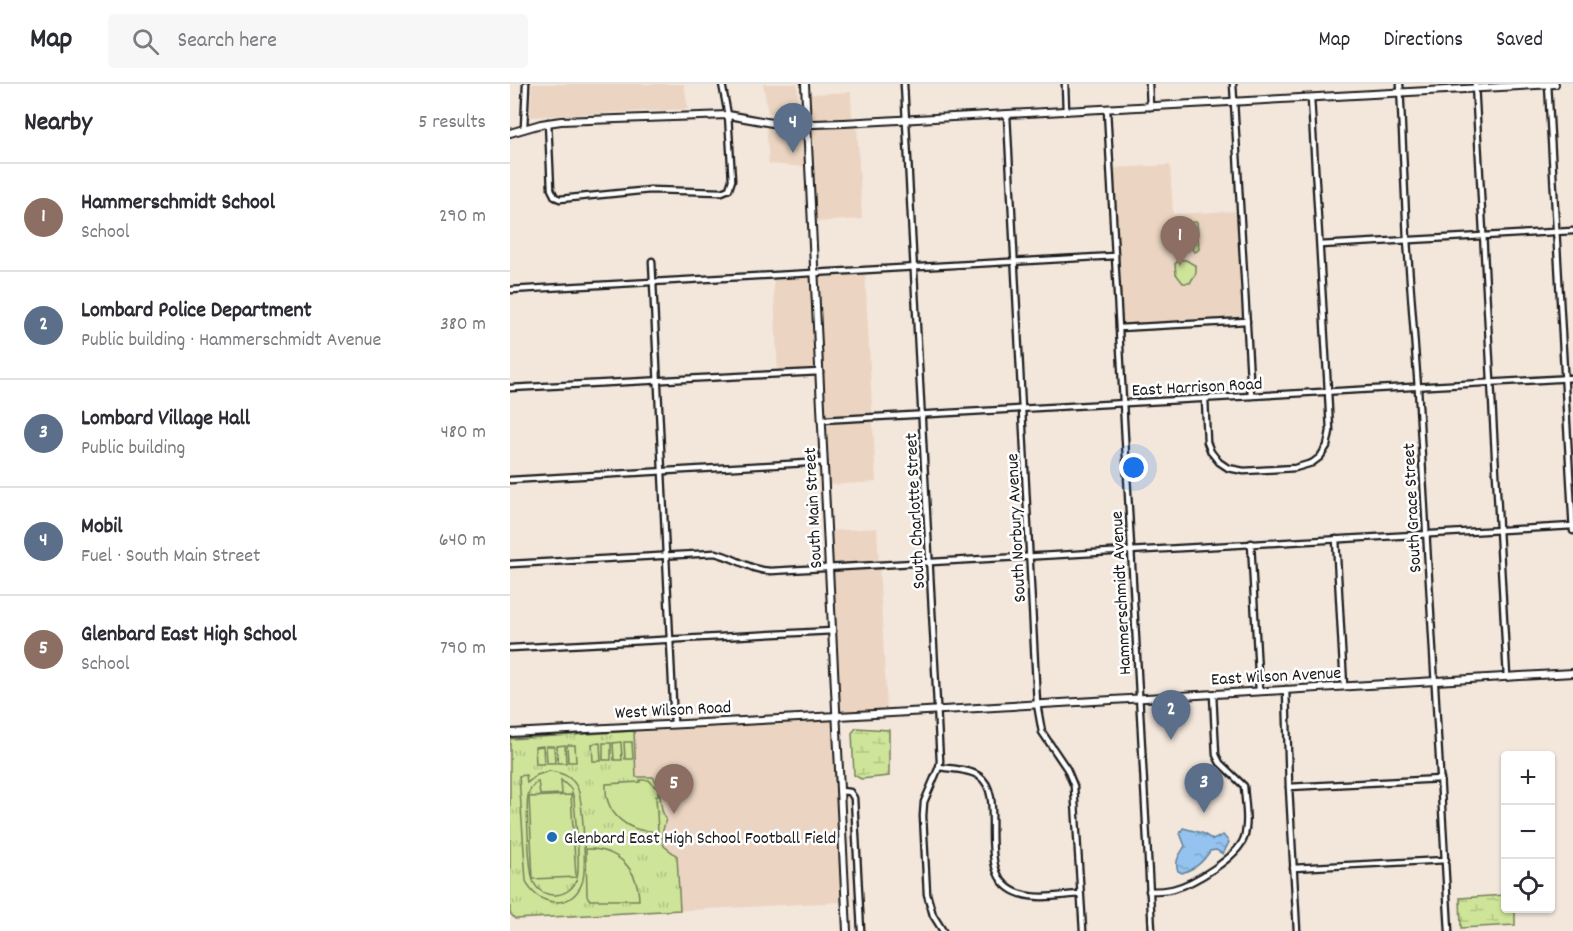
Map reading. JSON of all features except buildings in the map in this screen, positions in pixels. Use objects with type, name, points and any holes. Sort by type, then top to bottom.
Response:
[{"type":"street","points":[[524,128],[526,84]]},
{"type":"street","points":[[549,122],[551,189],[554,195],[562,200],[650,190],[720,192],[729,189],[732,180],[728,116],[722,84]]},
{"type":"street","name":"South Main Street","points":[[805,84],[847,931]]},
{"type":"street","name":"South Charlotte Street","points":[[904,84],[939,767],[925,800],[923,816],[927,894],[933,915],[943,931]]},
{"type":"street","points":[[1065,84],[1066,111]]},
{"type":"street","points":[[1149,84],[1150,107]]},
{"type":"street","points":[[1233,84],[1251,396]]},
{"type":"street","name":"South Grace Street","points":[[1400,84],[1407,240],[1418,388],[1449,931]]},
{"type":"street","points":[[1548,84],[1573,531]]},
{"type":"street","points":[[510,133],[549,122],[728,116],[783,125],[807,125],[1107,110],[1475,86],[1555,84]]},
{"type":"street","points":[[1475,86],[1507,677]]},
{"type":"street","points":[[1205,399],[1207,442],[1219,462],[1228,468],[1244,471],[1295,468],[1312,463],[1320,457],[1327,446],[1330,432],[1311,98]]},
{"type":"street","name":"Hammerschmidt Avenue","points":[[1107,110],[1152,931]]},
{"type":"street","name":"South Norbury Avenue","points":[[1007,115],[1037,704],[1042,732],[1067,770],[1074,786],[1083,931]]},
{"type":"street","points":[[1320,245],[1573,231]]},
{"type":"street","points":[[510,290],[1115,256]]},
{"type":"street","points":[[652,261],[674,724]]},
{"type":"street","points":[[1119,328],[1247,321]]},
{"type":"street","points":[[510,388],[820,372]]},
{"type":"street","name":"East Harrison Road","points":[[822,420],[1573,378]]},
{"type":"street","points":[[510,480],[825,462]]},
{"type":"street","points":[[510,564],[716,553],[766,571],[1573,526]]},
{"type":"street","points":[[1336,539],[1344,686]]},
{"type":"street","points":[[1251,543],[1259,691]]},
{"type":"street","points":[[510,648],[833,631]]},
{"type":"street","name":"East Wilson Avenue","points":[[837,716],[1573,673]]},
{"type":"street","points":[[1286,689],[1297,931]]},
{"type":"street","points":[[1149,891],[1174,889],[1199,877],[1233,855],[1243,839],[1246,827],[1244,786],[1220,763],[1216,755],[1213,694]]},
{"type":"street","name":"West Wilson Road","points":[[510,733],[837,716]]},
{"type":"street","points":[[939,767],[974,773],[987,785],[990,793],[994,865],[1006,887],[1027,896],[1080,894]]},
{"type":"street","points":[[1289,787],[1441,779]]},
{"type":"street","points":[[840,791],[850,792],[854,798],[861,931]]},
{"type":"street","points":[[1293,868],[1446,860]]},
{"type":"shaded area","points":[[532,84],[684,84],[688,109],[530,117]]},
{"type":"shaded area","points":[[763,84],[797,84],[799,107],[795,114],[768,113]]},
{"type":"shaded area","points":[[851,92],[852,121],[809,123],[809,94]]},
{"type":"shaded area","points":[[766,124],[803,127],[806,167],[769,164]]},
{"type":"shaded area","points":[[857,125],[862,219],[814,222],[810,128]]},
{"type":"shaded area","points":[[1170,165],[1173,214],[1238,211],[1244,318],[1121,326],[1113,168]]},
{"type":"shaded area","points":[[813,271],[817,373],[778,375],[773,273]]},
{"type":"shaded area","points":[[865,272],[876,482],[828,485],[817,275]]},
{"type":"shaded area","points":[[877,528],[887,711],[838,714],[830,531]]},
{"type":"shaded area","points":[[833,719],[842,902],[515,919],[510,913],[510,739]]},
{"type":"green space","points":[[1197,222],[1199,249],[1194,252],[1186,238],[1175,230],[1181,223]]},
{"type":"green space","points":[[1179,260],[1186,260],[1196,266],[1196,273],[1190,283],[1183,283],[1176,274],[1175,264]]},
{"type":"green space","points":[[856,728],[889,730],[889,776],[861,779],[854,775],[852,733]]},
{"type":"green space","points":[[634,731],[636,777],[653,777],[656,782],[666,819],[662,834],[664,846],[677,856],[680,910],[515,919],[510,913],[510,739]]},
{"type":"green space","points":[[621,742],[622,760],[614,760],[613,743]]},
{"type":"green space","points":[[624,742],[632,742],[633,759],[625,759]]},
{"type":"green space","points":[[600,743],[601,761],[593,761],[592,744]]},
{"type":"green space","points":[[603,743],[611,743],[611,760],[603,760]]},
{"type":"green space","points":[[565,745],[566,763],[558,763],[557,746]]},
{"type":"green space","points":[[567,745],[575,745],[576,762],[568,762]]},
{"type":"green space","points":[[543,746],[544,764],[536,764],[535,747]]},
{"type":"green space","points":[[546,746],[554,746],[555,763],[547,763]]},
{"type":"green space","points":[[550,771],[562,774],[575,783],[579,794],[584,835],[582,883],[577,892],[563,901],[545,900],[531,889],[526,881],[519,776],[526,775],[527,783],[537,775]],"holes":[[[561,780],[571,789],[574,799],[577,840],[577,878],[570,889],[564,893],[551,895],[539,889],[532,877],[528,840],[528,796],[529,791],[538,781],[540,795],[562,794]]]},
{"type":"green space","points":[[640,780],[649,780],[655,787],[658,787],[658,796],[656,796],[658,831],[637,829],[628,825],[620,820],[609,804],[606,784],[640,782]]},
{"type":"green space","name":"Glenbard East High School Football Field","points":[[571,795],[576,877],[533,879],[529,797]]},
{"type":"green space","points":[[586,849],[607,852],[624,862],[635,878],[639,900],[590,900],[587,896]]},
{"type":"green space","points":[[1501,895],[1501,913],[1515,913],[1515,925],[1461,928],[1460,898]]},
{"type":"water","points":[[1183,828],[1202,833],[1213,840],[1223,835],[1229,842],[1223,854],[1216,850],[1210,851],[1198,865],[1182,873],[1178,871],[1177,864],[1185,846],[1180,833]]},
{"type":"place","name":"Mobil","points":[[793,153]]},
{"type":"place","name":"Hammerschmidt School","points":[[1180,266]]},
{"type":"place","name":"Lombard Police Department","points":[[1171,740]]},
{"type":"place","name":"Lombard Village Hall","points":[[1204,813]]},
{"type":"place","name":"Glenbard East High School","points":[[674,814]]},
{"type":"place","name":"Glenbard East High School Football Field","points":[[552,837]]}]
